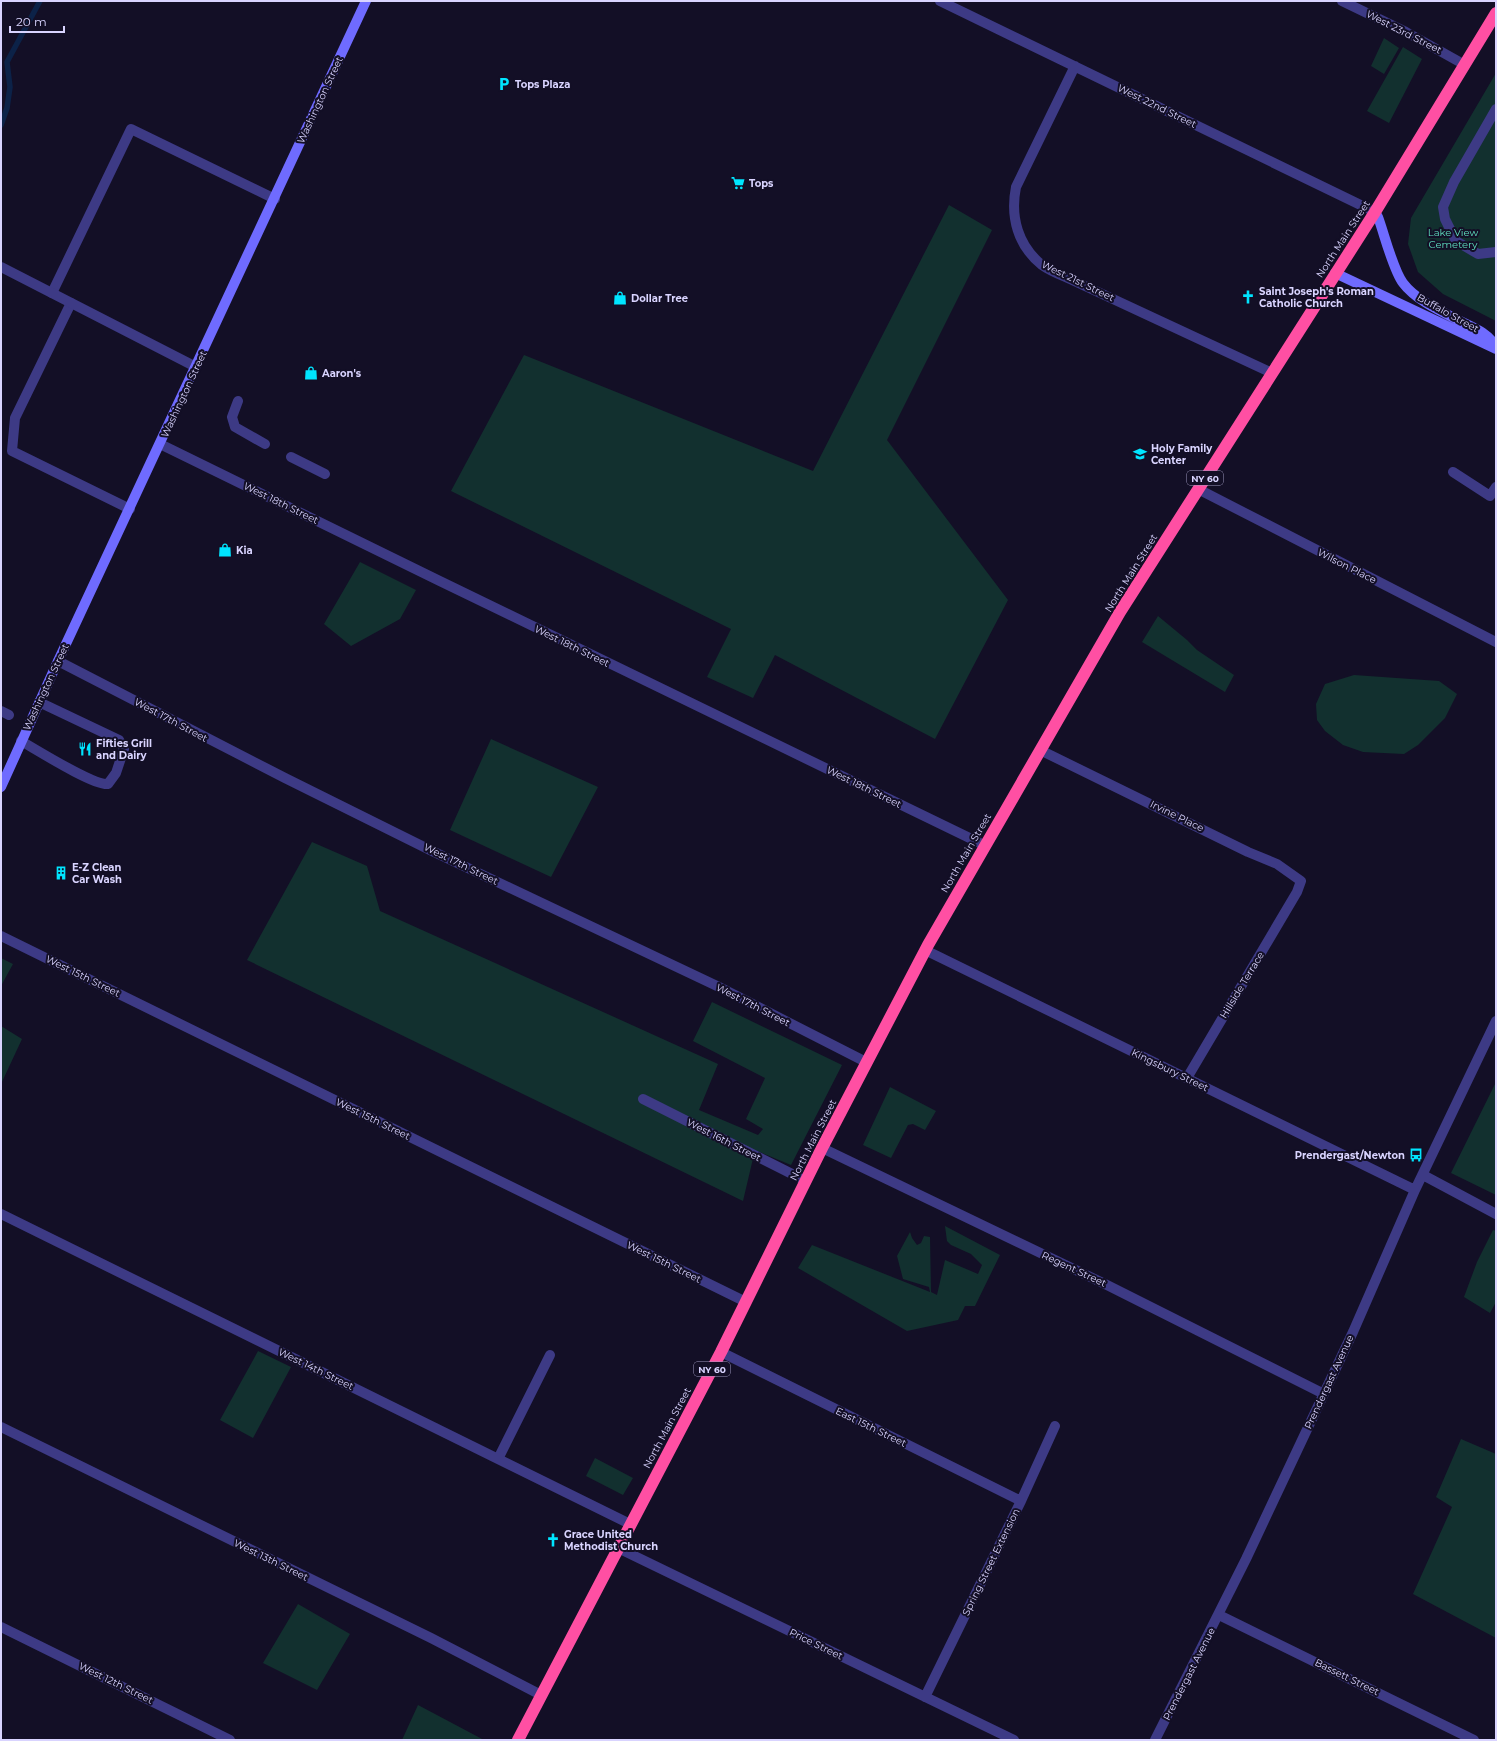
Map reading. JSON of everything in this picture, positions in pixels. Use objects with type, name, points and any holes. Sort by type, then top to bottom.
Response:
[{"type":"highway","name":"North Main Street","points":[[518,1740],[721,1352],[866,1062],[925,950],[984,845],[1120,612],[1375,212],[1496,13]]},
{"type":"main road","name":"Washington Street","points":[[1,787],[58,661],[275,199],[366,1]]},
{"type":"main road","name":"Buffalo Street","points":[[1375,212],[1402,282],[1415,295],[1486,334],[1496,346]]},
{"type":"main road","name":"Buffalo Street","points":[[1335,273],[1496,349]]},
{"type":"street","name":"West 22nd Street","points":[[940,1],[1375,212]]},
{"type":"street","name":"West 23rd Street","points":[[1342,1],[1406,32],[1465,65]]},
{"type":"street","name":"West 21st Street","points":[[1075,66],[1016,187],[1013,199],[1014,221],[1027,252],[1044,266],[1070,279],[1272,373]]},
{"type":"street","points":[[1496,109],[1454,182],[1443,207],[1445,218],[1456,242],[1478,254],[1496,252]]},
{"type":"street","points":[[52,293],[131,129],[275,199]]},
{"type":"street","points":[[1,267],[196,367]]},
{"type":"street","points":[[71,304],[15,418],[12,451],[130,509]]},
{"type":"street","points":[[238,401],[232,417],[235,427],[265,444]]},
{"type":"street","name":"West 18th Street","points":[[160,444],[508,615],[984,845]]},
{"type":"street","points":[[291,457],[326,474]]},
{"type":"street","points":[[1453,472],[1490,496],[1496,486]]},
{"type":"street","name":"Wilson Place","points":[[1198,489],[1496,642]]},
{"type":"street","name":"West 17th Street","points":[[58,661],[430,850],[717,986],[866,1062]]},
{"type":"street","points":[[21,741],[68,768],[99,783],[108,784],[116,773],[124,749],[119,740],[39,702]]},
{"type":"street","name":"Irvine Place","points":[[1040,750],[1248,852],[1277,864],[1301,881],[1297,892]]},
{"type":"street","name":"Hillside Terrace","points":[[1187,1078],[1297,892]]},
{"type":"street","name":"West 15th Street","points":[[1,936],[746,1302]]},
{"type":"street","name":"Kingsbury Street","points":[[925,950],[1416,1190]]},
{"type":"street","name":"Prendergast Avenue","points":[[1155,1740],[1219,1615],[1324,1394],[1416,1190],[1496,1021]]},
{"type":"street","name":"West 16th Street","points":[[643,1099],[806,1181]]},
{"type":"street","name":"Regent Street","points":[[822,1148],[1107,1285],[1324,1394]]},
{"type":"street","points":[[1423,1175],[1496,1214]]},
{"type":"street","name":"West 14th Street","points":[[1,1214],[630,1524]]},
{"type":"street","name":"East 15th Street","points":[[721,1352],[1021,1501]]},
{"type":"street","points":[[498,1459],[550,1355]]},
{"type":"street","name":"Spring Street Extension","points":[[925,1697],[1021,1501],[1055,1426]]},
{"type":"street","name":"West 13th Street","points":[[1,1427],[431,1638],[541,1695]]},
{"type":"street","name":"Price Street","points":[[618,1548],[1014,1740]]},
{"type":"street","name":"Bassett Street","points":[[1219,1615],[1474,1740]]},
{"type":"street","name":"West 12th Street","points":[[1,1627],[230,1740]]},
{"type":"green space","points":[[1384,38],[1399,48],[1384,74],[1371,66]]},
{"type":"green space","points":[[1403,47],[1422,59],[1389,123],[1367,111]]},
{"type":"green space","name":"Lake View Cemetery","points":[[1496,73],[1496,321],[1443,294],[1418,272],[1408,244],[1411,218]]},
{"type":"green space","points":[[949,205],[992,230],[887,440],[1008,600],[935,739],[775,655],[753,698],[707,677],[731,629],[451,491],[524,355],[813,471]]},
{"type":"green space","points":[[360,562],[416,590],[400,619],[351,646],[324,624]]},
{"type":"green space","points":[[1158,616],[1197,650],[1234,675],[1225,692],[1142,642]]},
{"type":"green space","points":[[1354,675],[1439,681],[1457,694],[1445,718],[1418,745],[1404,754],[1363,752],[1343,745],[1325,731],[1317,720],[1316,704],[1325,684]]},
{"type":"green space","points":[[491,739],[598,787],[551,877],[450,830]]},
{"type":"green space","points":[[312,842],[367,866],[380,911],[718,1064],[699,1110],[758,1135],[763,1129],[746,1119],[765,1078],[693,1041],[712,1002],[842,1065],[791,1165],[755,1150],[743,1201],[247,960]]},
{"type":"green space","points":[[1,958],[13,964],[1,986]]},
{"type":"green space","points":[[1,1026],[22,1039],[1,1084]]},
{"type":"green space","points":[[1496,1082],[1496,1195],[1451,1173]]},
{"type":"green space","points":[[890,1087],[936,1111],[925,1130],[913,1124],[908,1125],[891,1158],[863,1145]]},
{"type":"green space","points":[[945,1226],[1000,1255],[975,1306],[965,1306],[958,1320],[907,1331],[798,1268],[812,1245],[930,1292],[929,1287],[903,1279],[897,1256],[910,1232],[917,1245],[921,1243],[924,1236],[930,1237],[931,1292],[937,1295],[945,1260],[978,1274],[982,1265],[971,1254],[951,1245],[947,1241]]},
{"type":"green space","points":[[1493,1230],[1496,1231],[1496,1302],[1490,1313],[1464,1297],[1477,1262]]},
{"type":"green space","points":[[258,1351],[291,1367],[253,1438],[220,1420]]},
{"type":"green space","points":[[1461,1439],[1496,1454],[1496,1638],[1413,1594],[1452,1507],[1436,1497]]},
{"type":"green space","points":[[595,1458],[633,1478],[623,1495],[586,1476]]},
{"type":"green space","points":[[298,1604],[350,1634],[317,1690],[263,1663]]},
{"type":"green space","points":[[418,1705],[484,1740],[402,1740]]},
{"type":"waterway","points":[[1,125],[7,108],[10,87],[7,62],[40,1]]},
{"type":"place","name":"Tops Plaza","points":[[504,84]]},
{"type":"place","name":"Tops","points":[[738,183]]},
{"type":"place","name":"Saint Joseph's Roman Catholic Church","points":[[1248,297]]},
{"type":"place","name":"Dollar Tree","points":[[620,298]]},
{"type":"place","name":"Aaron's","points":[[311,373]]},
{"type":"place","name":"Holy Family Center","points":[[1140,454]]},
{"type":"place","name":"Kia","points":[[225,550]]},
{"type":"place","name":"Fifties Grill and Dairy","points":[[85,749]]},
{"type":"place","name":"E-Z Clean Car Wash","points":[[61,873]]},
{"type":"place","name":"Prendergast/Newton","points":[[1416,1155]]},
{"type":"place","name":"Grace United Methodist Church","points":[[553,1540]]}]
